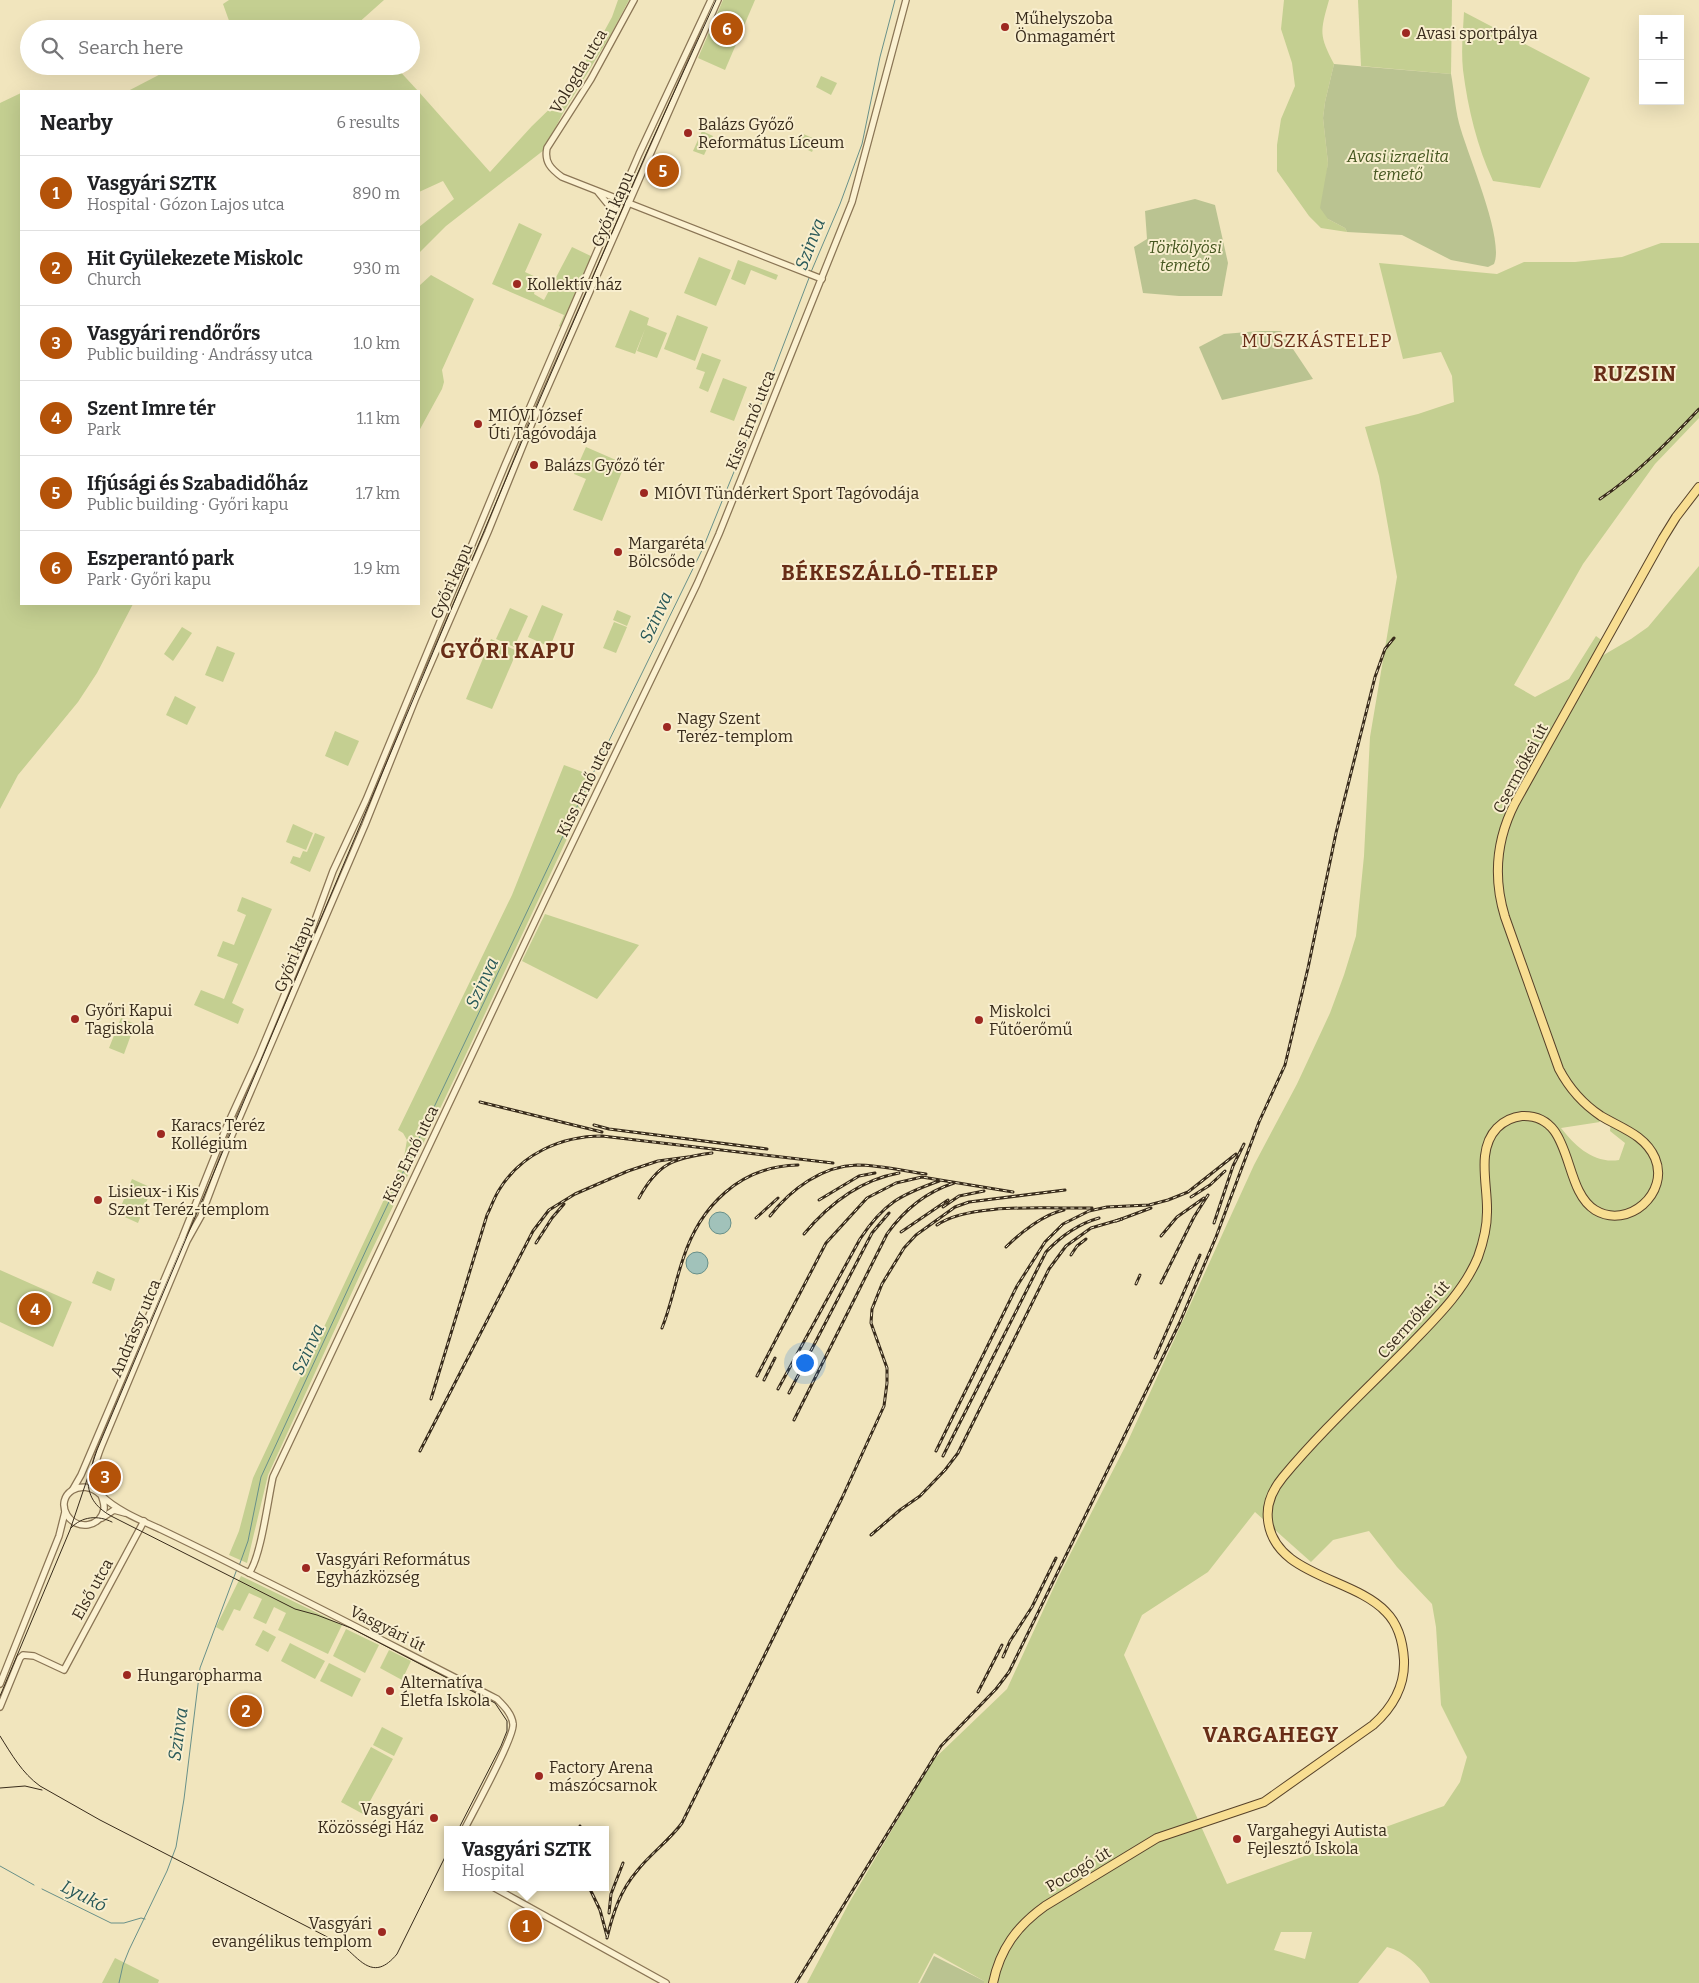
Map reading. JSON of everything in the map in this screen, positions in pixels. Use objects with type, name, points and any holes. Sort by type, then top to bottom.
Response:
[{"type":"main road","name":"Csermőkei út","points":[[1213,1819],[1264,1802],[1291,1784],[1373,1725],[1387,1711],[1398,1691],[1403,1674],[1403,1651],[1397,1629],[1390,1616],[1363,1594],[1302,1566],[1287,1556],[1277,1546],[1272,1534],[1268,1516],[1269,1503],[1276,1486],[1304,1452],[1422,1333],[1455,1296],[1465,1281],[1477,1258],[1485,1234],[1487,1212],[1486,1152],[1488,1140],[1494,1131],[1505,1122],[1518,1117],[1536,1118],[1550,1126],[1562,1143],[1577,1188],[1583,1199],[1600,1213],[1610,1215],[1630,1213],[1646,1203],[1655,1190],[1658,1179],[1658,1167],[1646,1143],[1593,1110],[1574,1091],[1559,1069],[1505,917],[1498,893],[1497,870],[1502,835],[1515,803],[1663,538],[1699,487]]},
{"type":"main road","name":"Pocogó út","points":[[993,1983],[1002,1954],[1017,1931],[1030,1917],[1157,1838],[1213,1819]]},
{"type":"street","name":"Vologda utca","points":[[598,191],[562,177],[554,171],[545,155],[547,148],[591,79],[634,0]]},
{"type":"street","name":"Győri kapu","points":[[207,1173],[258,1058],[311,931],[333,871],[366,800],[505,466],[639,154],[711,0]]},
{"type":"street","name":"Győri kapu","points":[[217,1175],[229,1142],[372,809],[414,702],[488,532],[532,423],[718,0]]},
{"type":"street","name":"Kiss Ernő utca","points":[[249,1573],[254,1565],[261,1536],[272,1477],[697,584],[719,534],[819,277],[852,202],[906,0]]},
{"type":"street","points":[[598,191],[819,277]]},
{"type":"street","points":[[598,191],[611,208],[612,218]]},
{"type":"street","name":"Andrássy utca","points":[[72,1491],[81,1475],[182,1238],[207,1173]]},
{"type":"street","name":"Andrássy utca","points":[[101,1495],[94,1470],[97,1457],[187,1241],[201,1216],[217,1175]]},
{"type":"street","points":[[0,1684],[59,1536],[66,1500],[72,1491],[88,1486],[96,1489],[101,1495],[104,1508],[98,1520],[88,1525],[79,1525],[72,1521],[65,1510]]},
{"type":"street","name":"Vasgyári út","points":[[101,1495],[134,1516],[498,1698],[510,1712],[514,1726],[508,1744],[466,1826]]},
{"type":"street","name":"Vasgyári út","points":[[98,1520],[114,1510],[134,1516]]},
{"type":"street","name":"Első utca","points":[[0,1707],[20,1658],[27,1654],[64,1670],[144,1521]]},
{"type":"street","points":[[500,1891],[666,1983]]},
{"type":"green space","points":[[229,0],[384,0],[362,20],[229,20],[223,4]]},
{"type":"green space","points":[[618,0],[629,0],[610,36],[563,113],[544,150],[446,226],[420,252],[420,226],[454,199],[443,181],[420,192],[420,93],[490,172],[532,126],[563,96],[612,17]]},
{"type":"green space","points":[[723,0],[755,0],[725,70],[698,58]]},
{"type":"green space","points":[[1284,0],[1329,0],[1322,33],[1334,64],[1323,118],[1328,163],[1326,180],[1328,219],[1345,228],[1347,232],[1321,228],[1309,216],[1277,171],[1277,145],[1281,119],[1295,86],[1292,63],[1281,29]]},
{"type":"green space","name":"Avasi sportpálya","points":[[1358,0],[1452,0],[1451,74],[1361,66]]},
{"type":"green space","points":[[1464,12],[1590,78],[1540,188],[1493,181],[1487,168],[1470,113],[1465,85],[1462,56]]},
{"type":"green space","name":"Avasi izraelita temető","points":[[1334,64],[1451,74],[1459,123],[1490,217],[1496,252],[1494,264],[1488,267],[1451,260],[1402,235],[1347,232],[1345,228],[1328,219],[1320,208],[1328,163],[1323,118]]},
{"type":"green space","points":[[159,75],[403,75],[417,90],[130,90]]},
{"type":"green space","points":[[821,76],[837,83],[831,95],[816,87]]},
{"type":"green space","points":[[20,93],[20,605],[132,605],[97,673],[78,702],[18,775],[0,809],[0,103]]},
{"type":"green space","points":[[702,131],[713,136],[704,155],[693,151]]},
{"type":"green space","points":[[801,133],[817,140],[812,152],[796,144]]},
{"type":"green space","name":"Törkölyösi temető","points":[[1195,199],[1215,205],[1228,263],[1222,296],[1179,296],[1143,293],[1134,247],[1147,239],[1145,211]]},
{"type":"green space","points":[[519,223],[542,234],[525,272],[538,278],[534,294],[544,300],[572,247],[595,258],[562,328],[559,326],[564,315],[492,284]]},
{"type":"green space","points":[[1661,243],[1699,243],[1699,418],[1655,464],[1583,564],[1514,685],[1535,697],[1569,679],[1596,636],[1604,642],[1595,660],[1648,627],[1699,566],[1699,1983],[1430,1983],[1412,1960],[1400,1952],[1387,1947],[1358,1983],[984,1983],[984,1981],[934,1953],[918,1983],[807,1983],[849,1903],[933,1760],[1007,1689],[1059,1576],[1127,1443],[1254,1165],[1297,1084],[1330,1013],[1344,975],[1356,936],[1364,856],[1370,737],[1397,577],[1379,476],[1365,427],[1418,414],[1454,402],[1452,376],[1441,352],[1403,359],[1379,263],[1497,274],[1524,262],[1575,262],[1622,257]],"holes":[[[1594,1111],[1611,1121],[1610,1131],[1625,1143],[1619,1160],[1610,1161],[1593,1156],[1572,1141],[1561,1128],[1600,1122]],[[1255,1512],[1311,1562],[1333,1540],[1369,1531],[1397,1567],[1432,1604],[1436,1627],[1441,1705],[1467,1757],[1460,1782],[1444,1806],[1227,1884],[1124,1655],[1142,1615],[1208,1572]],[[1281,1932],[1312,1932],[1305,1959],[1274,1950]]]},
{"type":"green space","points":[[699,257],[731,270],[716,306],[684,293]]},
{"type":"green space","points":[[738,260],[778,275],[776,280],[751,270],[745,285],[731,279]]},
{"type":"green space","points":[[431,275],[474,299],[442,370],[444,382],[442,389],[420,429],[420,285]]},
{"type":"green space","points":[[630,310],[649,318],[647,325],[667,333],[657,358],[637,351],[645,329],[635,354],[615,347]]},
{"type":"green space","points":[[677,315],[708,327],[695,361],[664,349]]},
{"type":"green space","points":[[1281,331],[1313,379],[1222,400],[1199,347],[1224,334]]},
{"type":"green space","points":[[702,353],[721,360],[708,392],[699,388],[705,372],[696,369]]},
{"type":"green space","points":[[723,378],[747,387],[734,421],[710,412]]},
{"type":"green space","points":[[586,447],[625,464],[602,521],[573,510],[586,479],[574,474]]},
{"type":"green space","points":[[542,605],[563,614],[550,647],[528,637]]},
{"type":"green space","points":[[510,608],[528,616],[514,647],[496,639]]},
{"type":"green space","points":[[617,610],[631,616],[627,626],[613,620]]},
{"type":"green space","points":[[614,622],[627,627],[616,653],[603,648]]},
{"type":"green space","points":[[182,627],[192,633],[173,661],[164,654]]},
{"type":"green space","points":[[491,639],[517,651],[492,709],[466,699]]},
{"type":"green space","points":[[217,646],[235,653],[223,682],[205,675]]},
{"type":"green space","points":[[175,696],[196,707],[187,725],[166,715]]},
{"type":"green space","points":[[335,731],[359,741],[348,766],[325,756]]},
{"type":"green space","points":[[564,765],[596,777],[359,1277],[268,1475],[247,1563],[229,1555],[239,1531],[253,1478],[404,1157],[407,1140],[403,1133],[398,1130],[512,895]]},
{"type":"green space","points":[[293,824],[313,833],[306,850],[286,842]]},
{"type":"green space","points":[[315,833],[325,837],[310,872],[290,863],[293,856],[300,858],[303,851],[307,852]]},
{"type":"green space","points":[[242,897],[272,909],[232,1003],[244,1009],[238,1024],[194,1005],[201,990],[224,999],[238,964],[217,956],[223,941],[234,945],[246,915],[237,911]]},
{"type":"green space","points":[[545,914],[639,945],[597,999],[522,961]]},
{"type":"green space","points":[[121,1018],[135,1024],[124,1054],[109,1048]]},
{"type":"green space","points":[[132,1179],[152,1188],[138,1223],[118,1214]]},
{"type":"green space","points":[[0,1270],[72,1302],[53,1347],[0,1322]]},
{"type":"green space","points":[[97,1271],[115,1279],[111,1291],[92,1283]]},
{"type":"green space","points":[[241,1576],[342,1625],[328,1654],[278,1630],[286,1613],[274,1607],[266,1624],[253,1618],[262,1599],[249,1593],[240,1611],[234,1609],[223,1631],[216,1627]]},
{"type":"green space","points":[[346,1629],[379,1645],[365,1673],[333,1656]]},
{"type":"green space","points":[[263,1630],[276,1637],[268,1652],[255,1645]]},
{"type":"green space","points":[[290,1643],[325,1661],[315,1679],[281,1661]]},
{"type":"green space","points":[[389,1650],[411,1661],[402,1680],[380,1668]]},
{"type":"green space","points":[[329,1663],[361,1679],[352,1697],[320,1681]]},
{"type":"green space","points":[[382,1727],[403,1738],[394,1756],[373,1745]]},
{"type":"green space","points":[[371,1747],[393,1759],[363,1814],[341,1802]]},
{"type":"green space","points":[[934,1956],[984,1981],[984,1983],[920,1983]]},
{"type":"green space","points":[[115,1958],[159,1980],[158,1983],[102,1983]]},
{"type":"water","points":[[720,1212],[728,1215],[731,1223],[728,1231],[720,1234],[712,1231],[709,1223],[712,1215]]},
{"type":"water","points":[[697,1252],[705,1255],[708,1263],[705,1271],[697,1274],[689,1271],[686,1263],[689,1255]]},
{"type":"waterway","name":"Szinva","points":[[811,272],[840,204],[862,144],[880,57],[895,0]]},
{"type":"waterway","name":"Szinva","points":[[239,1566],[248,1541],[261,1477],[367,1248],[583,794],[703,548],[751,430],[809,278]]},
{"type":"waterway","name":"Szinva","points":[[119,1983],[129,1950],[167,1871],[176,1847],[184,1799],[200,1668],[237,1569]]},
{"type":"waterway","name":"Lyukó","points":[[0,1866],[34,1885]]},
{"type":"waterway","name":"Lyukó","points":[[42,1889],[111,1923],[124,1923],[141,1918],[145,1919]]},
{"type":"tram line","points":[[0,1696],[70,1530],[97,1450],[530,422],[646,154],[716,0]]},
{"type":"tram line","points":[[88,1480],[88,1487],[95,1503],[113,1517],[295,1609],[351,1628],[495,1703],[507,1721],[507,1731],[460,1826]]},
{"type":"tram line","points":[[71,1528],[80,1521],[90,1518],[101,1518],[112,1522]]},
{"type":"tram line","points":[[0,1736],[13,1757],[40,1786],[100,1820],[341,1944],[367,1966],[374,1968],[388,1963],[397,1954],[444,1859]]},
{"type":"tram line","points":[[0,1788],[25,1786],[42,1790]]},
{"type":"railway","points":[[1600,499],[1639,468],[1699,409]]},
{"type":"railway","points":[[796,1983],[941,1746],[996,1689],[1009,1672],[1180,1322],[1216,1237],[1259,1122],[1285,1065],[1308,968],[1336,833],[1375,677],[1385,649],[1394,638]]},
{"type":"railway","points":[[480,1102],[602,1132]]},
{"type":"railway","points":[[594,1125],[609,1129],[767,1149]]},
{"type":"railway","points":[[431,1399],[487,1215],[499,1190],[508,1177],[530,1157],[572,1139],[602,1136],[833,1163]]},
{"type":"railway","points":[[1214,1223],[1233,1166],[1244,1144]]},
{"type":"railway","points":[[639,1198],[653,1177],[668,1164],[687,1157],[712,1153]]},
{"type":"railway","points":[[936,1451],[1017,1286],[1045,1242],[1063,1224],[1089,1211],[1107,1207],[1149,1205],[1188,1192],[1236,1154]]},
{"type":"railway","points":[[420,1451],[533,1231],[549,1210],[575,1194],[628,1171],[658,1161],[688,1157]]},
{"type":"railway","points":[[662,1328],[690,1240],[712,1206],[725,1192],[741,1181],[777,1167],[798,1165]]},
{"type":"railway","points":[[770,1216],[778,1206],[808,1181],[820,1174],[844,1166],[865,1165],[926,1174]]},
{"type":"railway","points":[[1191,1197],[1210,1185],[1225,1171]]},
{"type":"railway","points":[[819,1200],[859,1176],[875,1173]]},
{"type":"railway","points":[[804,1234],[835,1203],[858,1187],[885,1176],[899,1173]]},
{"type":"railway","points":[[757,1376],[826,1243],[867,1198],[896,1183],[922,1177],[1013,1192]]},
{"type":"railway","points":[[778,1389],[860,1239],[869,1227],[885,1209],[903,1196],[939,1181]]},
{"type":"railway","points":[[794,1420],[887,1234],[916,1203],[934,1191],[954,1183]]},
{"type":"railway","points":[[607,1938],[615,1911],[626,1886],[642,1865],[682,1823],[842,1498],[884,1406],[887,1368],[871,1323],[872,1309],[882,1284],[904,1248],[916,1235],[955,1207],[969,1202],[1065,1190]]},
{"type":"railway","points":[[943,1207],[959,1196],[984,1191]]},
{"type":"railway","points":[[1161,1283],[1194,1217],[1208,1195]]},
{"type":"railway","points":[[756,1218],[778,1198]]},
{"type":"railway","points":[[1161,1236],[1177,1217],[1204,1198]]},
{"type":"railway","points":[[901,1232],[948,1200]]},
{"type":"railway","points":[[536,1243],[552,1218],[564,1204]]},
{"type":"railway","points":[[937,1225],[951,1218],[990,1210],[1012,1208],[1092,1208]]},
{"type":"railway","points":[[1116,1221],[1151,1208]]},
{"type":"railway","points":[[1006,1247],[1025,1230],[1048,1216],[1064,1210]]},
{"type":"railway","points":[[789,1393],[872,1233],[889,1213]]},
{"type":"railway","points":[[943,1456],[1046,1252],[1070,1231],[1099,1218]]},
{"type":"railway","points":[[871,1535],[900,1510],[920,1496],[945,1470],[958,1453],[1049,1269],[1066,1246],[1091,1228],[1122,1219]]},
{"type":"railway","points":[[1071,1255],[1077,1246],[1086,1239]]},
{"type":"railway","points":[[1155,1358],[1200,1255]]},
{"type":"railway","points":[[1136,1284],[1140,1275]]},
{"type":"railway","points":[[764,1380],[775,1358]]},
{"type":"railway","points":[[1003,1657],[1010,1641],[1032,1607],[1056,1558]]},
{"type":"railway","points":[[978,1692],[1002,1645]]},
{"type":"railway","points":[[609,1913],[611,1894],[623,1863]]},
{"type":"railway","points":[[591,1891],[600,1910],[607,1936]]},
{"type":"place","name":"Műhelyszoba Önmagamért","points":[[1005,27]]},
{"type":"place","name":"Eszperantó park","points":[[727,29]]},
{"type":"place","name":"Avasi sportpálya","points":[[1406,33]]},
{"type":"place","name":"Balázs Győző Református Líceum","points":[[688,133]]},
{"type":"place","name":"Ifjúsági és Szabadidőház","points":[[663,171]]},
{"type":"place","name":"Kollektív ház","points":[[517,284]]},
{"type":"place","name":"MIÓVI József Úti Tagóvodája","points":[[478,424]]},
{"type":"place","name":"Balázs Győző tér","points":[[534,465]]},
{"type":"place","name":"MIÓVI Tündérkert Sport Tagóvodája","points":[[644,493]]},
{"type":"place","name":"Margaréta Bölcsőde","points":[[618,552]]},
{"type":"place","name":"Nagy Szent Teréz-templom","points":[[667,727]]},
{"type":"place","name":"Győri Kapui Tagiskola","points":[[75,1019]]},
{"type":"place","name":"Miskolci Fűtőerőmű","points":[[979,1020]]},
{"type":"place","name":"Karacs Teréz Kollégium","points":[[161,1134]]},
{"type":"place","name":"Lisieux-i Kis Szent Teréz-templom","points":[[98,1200]]},
{"type":"place","name":"Szent Imre tér","points":[[35,1309]]},
{"type":"place","name":"Vasgyári rendőrőrs","points":[[105,1477]]},
{"type":"place","name":"Vasgyári Református Egyházközség","points":[[306,1568]]},
{"type":"place","name":"Hungaropharma","points":[[127,1675]]},
{"type":"place","name":"Alternatíva Életfa Iskola","points":[[390,1691]]},
{"type":"place","name":"Hit Gyülekezete Miskolc","points":[[246,1711]]},
{"type":"place","name":"Factory Arena mászócsarnok","points":[[539,1776]]},
{"type":"place","name":"Vasgyári Közösségi Ház","points":[[434,1818]]},
{"type":"place","name":"Vargahegyi Autista Fejlesztő Iskola","points":[[1237,1839]]},
{"type":"place","name":"Vasgyári SZTK","points":[[526,1926]]},
{"type":"place","name":"Vasgyári evangélikus templom","points":[[382,1932]]},
{"type":"district","name":"MUSZKÁSTELEP","points":[[1317,341]]},
{"type":"district","name":"RUZSIN","points":[[1635,374]]},
{"type":"district","name":"BÉKESZÁLLÓ-TELEP","points":[[890,573]]},
{"type":"district","name":"GYŐRI KAPU","points":[[508,651]]},
{"type":"district","name":"VARGAHEGY","points":[[1271,1735]]}]
